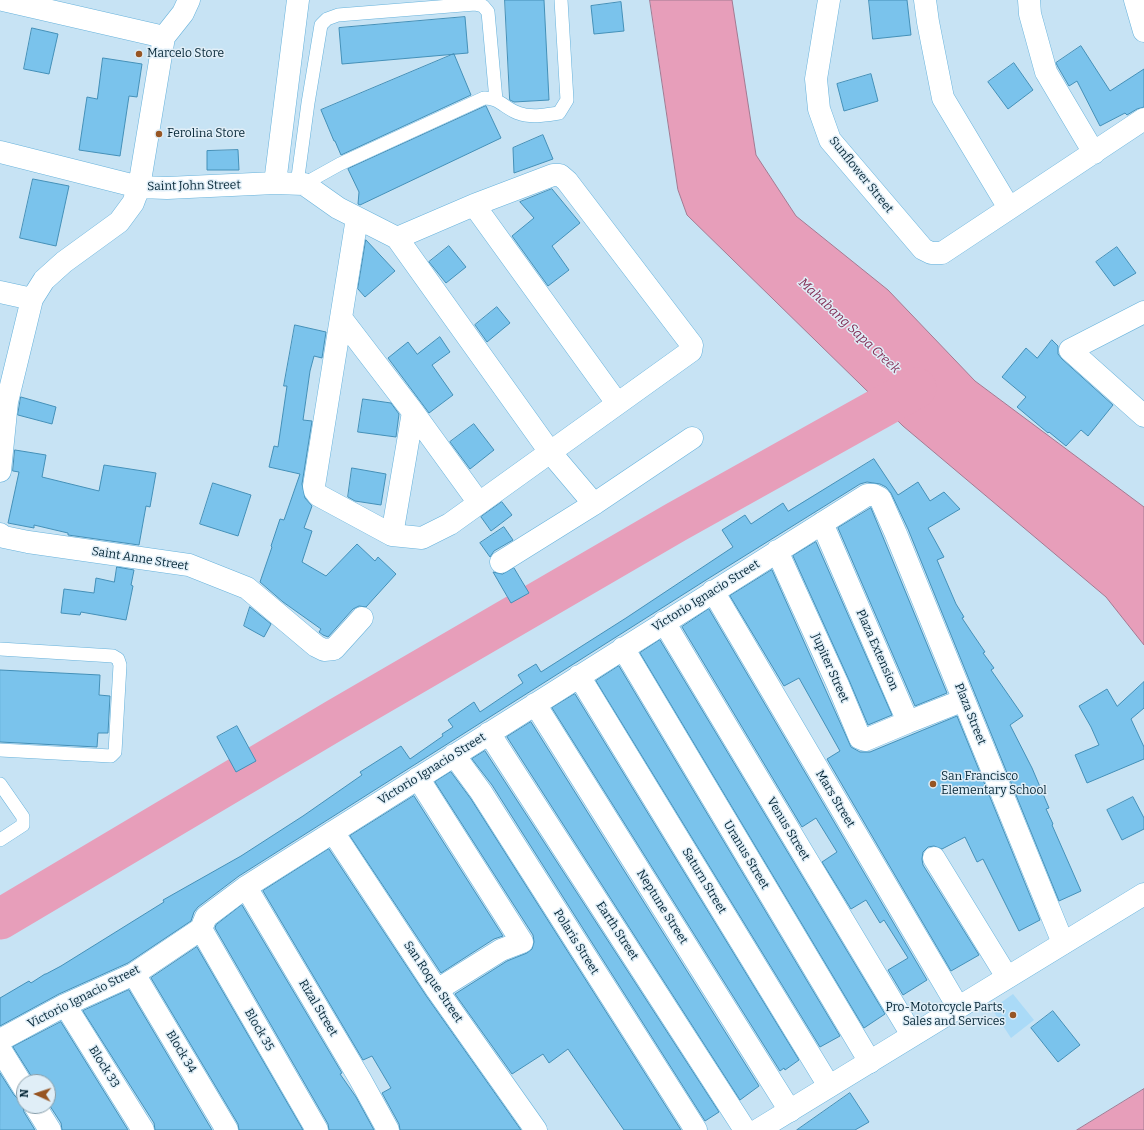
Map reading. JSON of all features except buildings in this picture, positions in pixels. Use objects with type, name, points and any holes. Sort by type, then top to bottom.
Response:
[{"type":"street","points":[[3,0],[56,6],[164,37]]},
{"type":"street","points":[[0,471],[3,401],[32,299],[44,280],[64,262],[119,222],[132,203],[139,187],[164,37],[182,13],[189,0]]},
{"type":"street","points":[[275,184],[298,0]]},
{"type":"street","name":"Sunflower Street","points":[[829,0],[816,79],[819,109],[830,140],[923,250],[931,253],[942,253],[1009,208]]},
{"type":"street","points":[[925,0],[943,98],[1009,208],[1144,119]]},
{"type":"street","points":[[1029,0],[1030,14],[1046,72],[1094,153]]},
{"type":"street","points":[[1135,0],[1144,31]]},
{"type":"street","name":"Saint John Street","points":[[0,152],[139,187],[167,188],[301,184]]},
{"type":"street","points":[[356,218],[314,486],[318,495],[392,535],[422,538],[450,524],[691,351],[692,345],[567,181],[560,175],[553,175],[474,205],[397,238]]},
{"type":"street","points":[[301,184],[338,208],[397,238],[550,452],[594,504]]},
{"type":"street","points":[[474,205],[617,403]]},
{"type":"street","points":[[0,292],[32,299]]},
{"type":"street","points":[[1144,312],[1070,350],[1144,416]]},
{"type":"street","points":[[341,318],[413,412],[479,503]]},
{"type":"street","points":[[392,535],[413,412]]},
{"type":"street","points":[[501,562],[594,504],[692,438]]},
{"type":"street","name":"Victorio Ignacio Street","points":[[0,1040],[65,1005],[134,974],[202,929],[206,917],[246,887],[867,495]]},
{"type":"street","name":"Plaza Street","points":[[867,495],[874,495],[880,498],[896,534],[1063,943]]},
{"type":"street","name":"Plaza Extension","points":[[822,523],[908,722]]},
{"type":"street","name":"Saint Anne Street","points":[[0,534],[4,537],[28,542],[189,565],[247,588],[316,646],[324,650],[334,650],[362,618]]},
{"type":"street","name":"Jupiter Street","points":[[777,551],[838,685],[860,738],[865,740],[908,722]]},
{"type":"street","name":"Mars Street","points":[[713,591],[958,1007]]},
{"type":"street","name":"Venus Street","points":[[664,622],[912,1035]]},
{"type":"street","name":"Uranus Street","points":[[624,648],[870,1062]]},
{"type":"street","name":"Saturn Street","points":[[579,676],[829,1086]]},
{"type":"street","points":[[908,722],[964,700]]},
{"type":"street","name":"Neptune Street","points":[[534,704],[790,1110]]},
{"type":"street","name":"Earth Street","points":[[489,733],[745,1130]]},
{"type":"street","name":"Polaris Street","points":[[454,755],[481,792],[696,1130]]},
{"type":"street","points":[[418,778],[522,942],[501,950],[437,990]]},
{"type":"street","name":"San Roque Street","points":[[333,832],[437,990],[536,1130]]},
{"type":"street","points":[[934,858],[1007,977]]},
{"type":"street","name":"Rizal Street","points":[[246,887],[360,1079],[388,1130]]},
{"type":"street","points":[[758,1130],[1144,894]]},
{"type":"street","name":"Block 35","points":[[202,929],[317,1130]]},
{"type":"street","name":"Block 34","points":[[134,974],[227,1130]]},
{"type":"street","name":"Block 33","points":[[65,1005],[143,1130]]},
{"type":"street","points":[[0,1049],[16,1075]]},
{"type":"street","points":[[40,1114],[50,1130]]},
{"type":"lane","points":[[301,184],[340,164],[484,98],[496,100],[518,113],[536,116],[559,114],[567,100],[561,0]]},
{"type":"lane","points":[[301,184],[308,103],[321,25],[327,19],[338,15],[475,4],[483,6],[488,12],[496,100]]},
{"type":"lane","points":[[0,649],[112,656],[118,659],[120,665],[114,754],[111,756],[0,750]]},
{"type":"lane","points":[[0,784],[23,817],[24,821],[23,825],[0,840]]},
{"type":"shaded area","name":"Pro-Motorcycle Parts, Sales and Services","points":[[1013,994],[1034,1020],[1011,1038],[992,1009]]},
{"type":"water","name":"Mahabang Sapa Creek","points":[[650,0],[732,0],[756,155],[796,216],[888,290],[975,381],[1144,507],[1144,645],[1106,597],[903,426],[687,215],[678,190]]},
{"type":"water","points":[[1144,1089],[1144,1130],[1077,1130]]},
{"type":"waterway","points":[[0,919],[337,719],[676,522],[916,388]]},
{"type":"place","name":"Marcelo Store","points":[[139,54]]},
{"type":"place","name":"Ferolina Store","points":[[159,134]]},
{"type":"place","name":"San Francisco Elementary School","points":[[933,784]]},
{"type":"place","name":"Pro-Motorcycle Parts, Sales and Services","points":[[1013,1015]]}]
